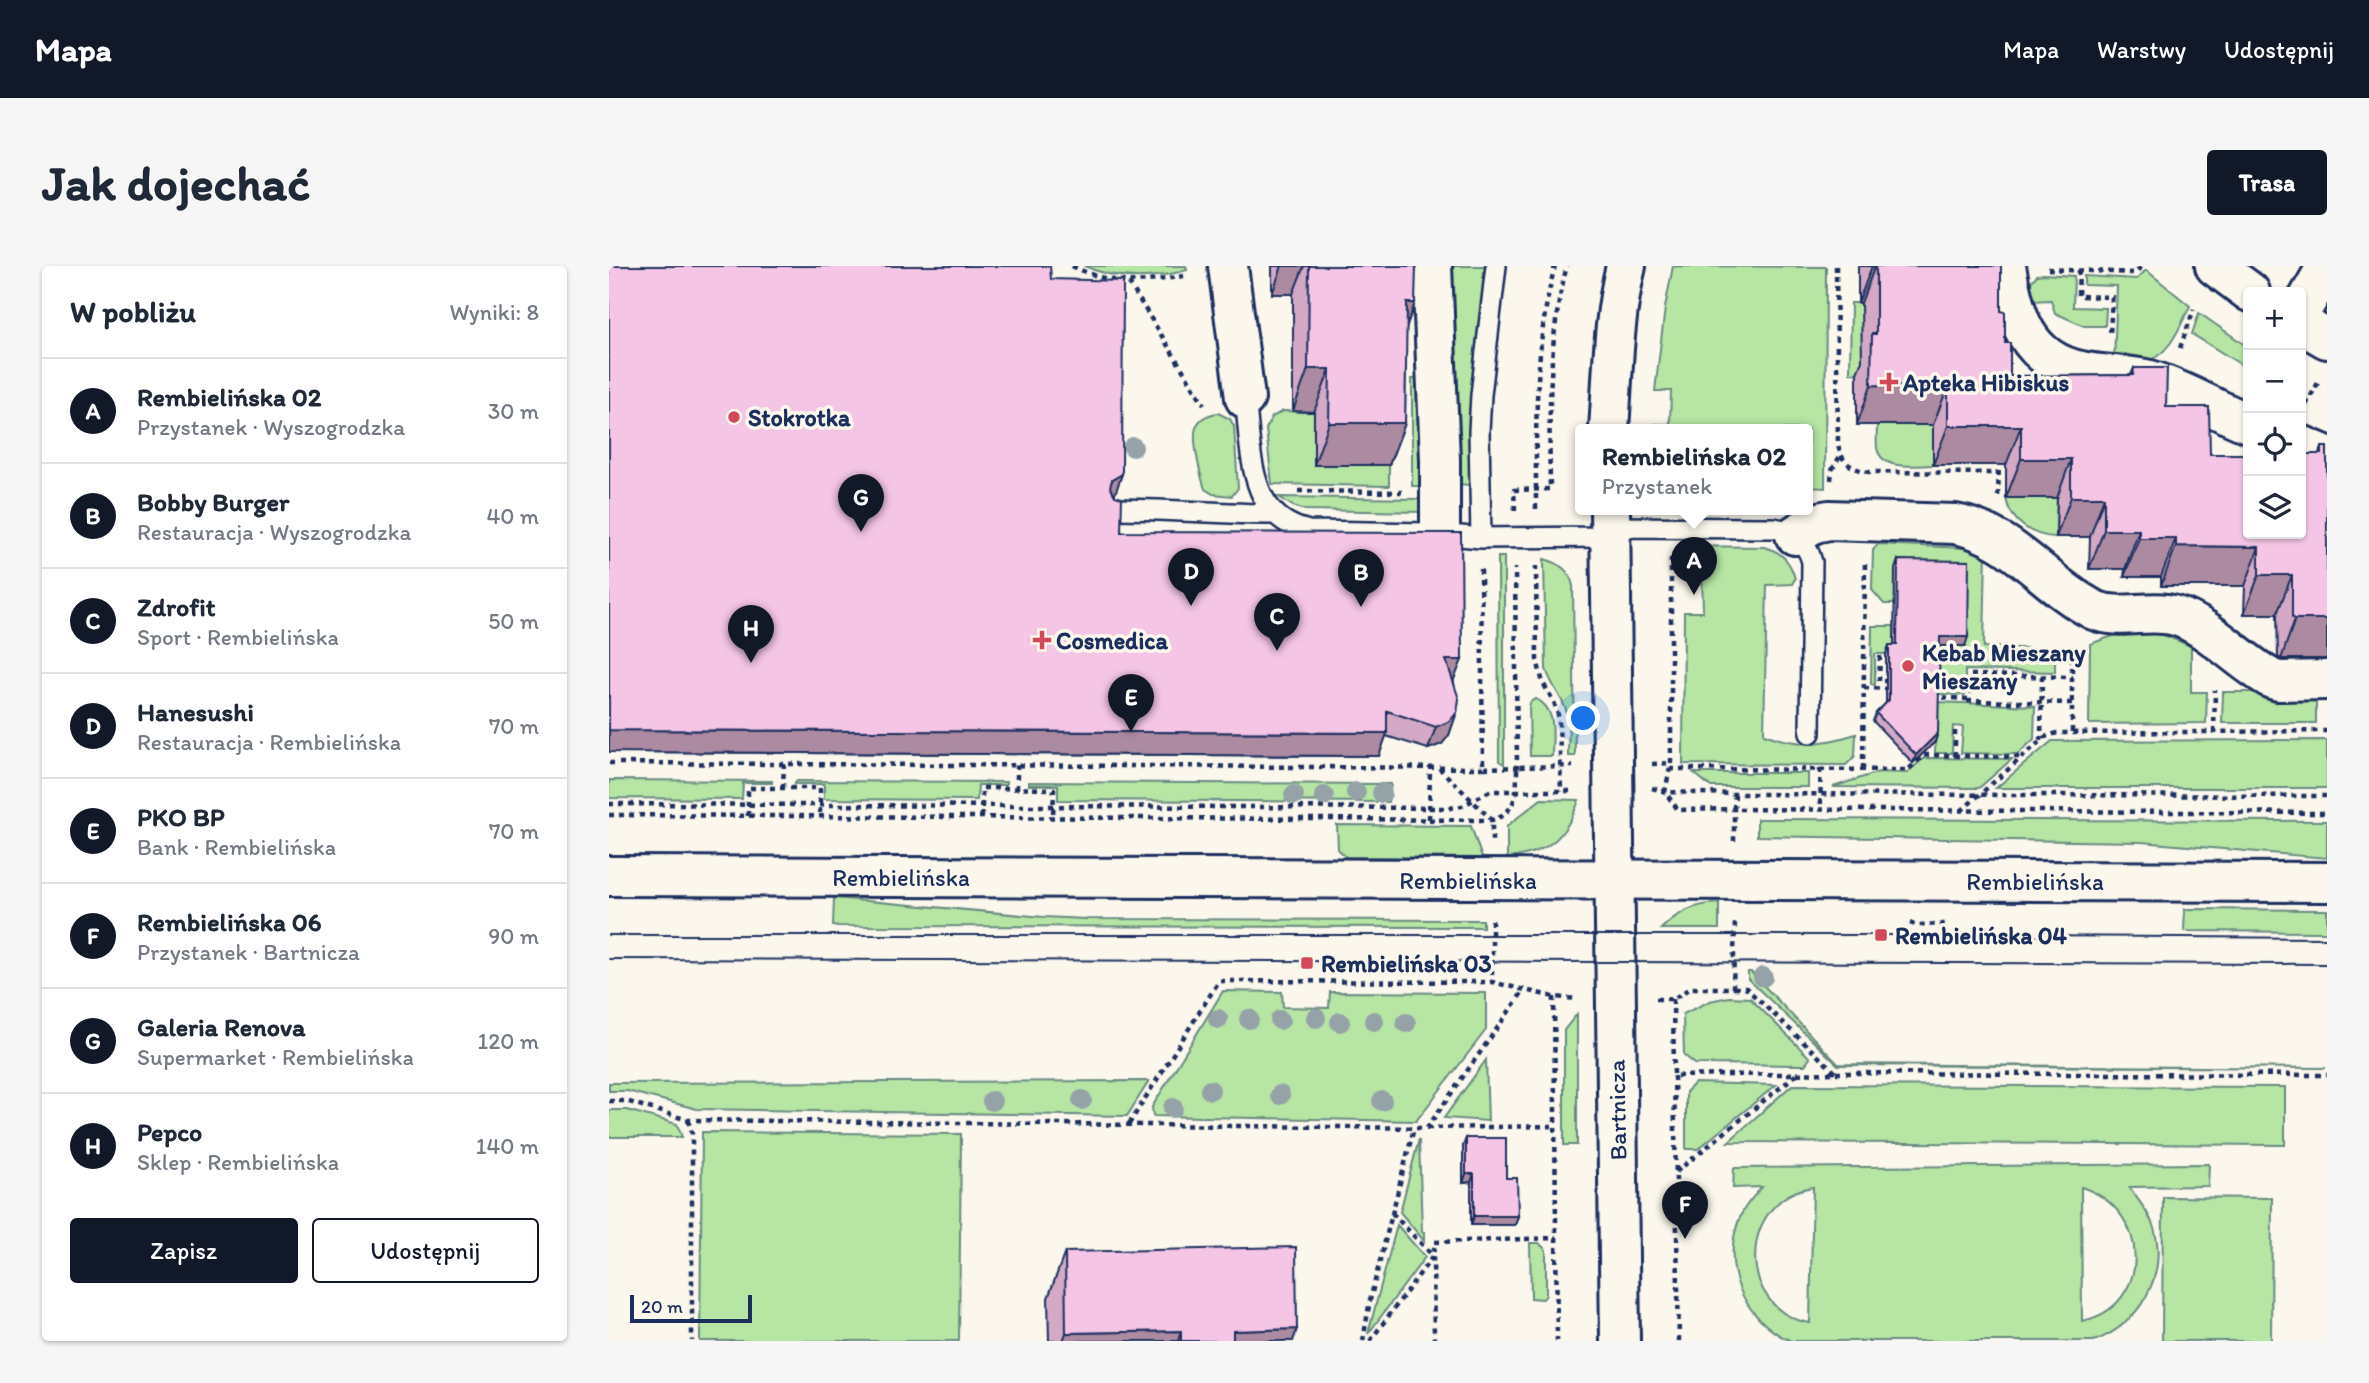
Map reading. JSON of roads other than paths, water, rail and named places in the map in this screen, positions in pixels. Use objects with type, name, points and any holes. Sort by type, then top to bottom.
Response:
[{"type":"street","points":[[1432,266],[1440,534]]},
{"type":"street","points":[[1609,424],[1616,335],[1626,266]]},
{"type":"street","points":[[2006,266],[2022,325],[2038,351],[2046,358],[2080,371],[2137,377],[2166,385],[2243,421]]},
{"type":"street","points":[[2215,266],[2244,287]]},
{"type":"street","points":[[1228,267],[1245,398]]},
{"type":"street","points":[[2306,303],[2327,267]]},
{"type":"street","points":[[2306,331],[2324,357]]},
{"type":"street","points":[[2306,447],[2327,456]]},
{"type":"street","points":[[1795,535],[1807,525],[1829,520],[1955,524],[1974,528],[1999,540],[2089,607],[2100,612],[2165,613],[2176,616],[2192,623],[2271,678],[2280,681],[2327,680]]},
{"type":"street","name":"Bartnicza","points":[[1610,525],[1620,1341]]},
{"type":"street","name":"Rembielińska","points":[[609,876],[2327,882]]},
{"type":"lane","points":[[1481,538],[1481,395],[1496,266]]},
{"type":"lane","points":[[1245,398],[1259,490],[1274,514],[1290,525],[1309,531],[1440,534],[1481,538],[1610,525],[1774,528],[1795,535],[1804,544],[1812,562],[1810,733]]},
{"type":"lane","points":[[1114,509],[1274,514]]},
{"type":"tram line","points":[[609,935],[1881,935],[2327,938]]},
{"type":"tram line","points":[[609,959],[2327,964]]},
{"type":"place","name":"Apteka Hibiskus","points":[[1889,382]]},
{"type":"place","name":"Stokrotka","points":[[734,417]]},
{"type":"place","name":"Galeria Renova","points":[[861,532]]},
{"type":"place","name":"Rembielińska 02","points":[[1694,595]]},
{"type":"place","name":"Hanesushi","points":[[1191,606]]},
{"type":"place","name":"Bobby Burger","points":[[1361,607]]},
{"type":"place","name":"Cosmedica","points":[[1042,640]]},
{"type":"place","name":"Zdrofit","points":[[1277,651]]},
{"type":"place","name":"Pepco","points":[[751,663]]},
{"type":"place","name":"Kebab Mieszany Mieszany","points":[[1908,666]]},
{"type":"place","name":"PKO BP","points":[[1131,732]]},
{"type":"place","name":"Rembielińska 04","points":[[1881,935]]},
{"type":"place","name":"Rembielińska 03","points":[[1307,963]]},
{"type":"place","name":"Rembielińska 06","points":[[1685,1239]]}]
